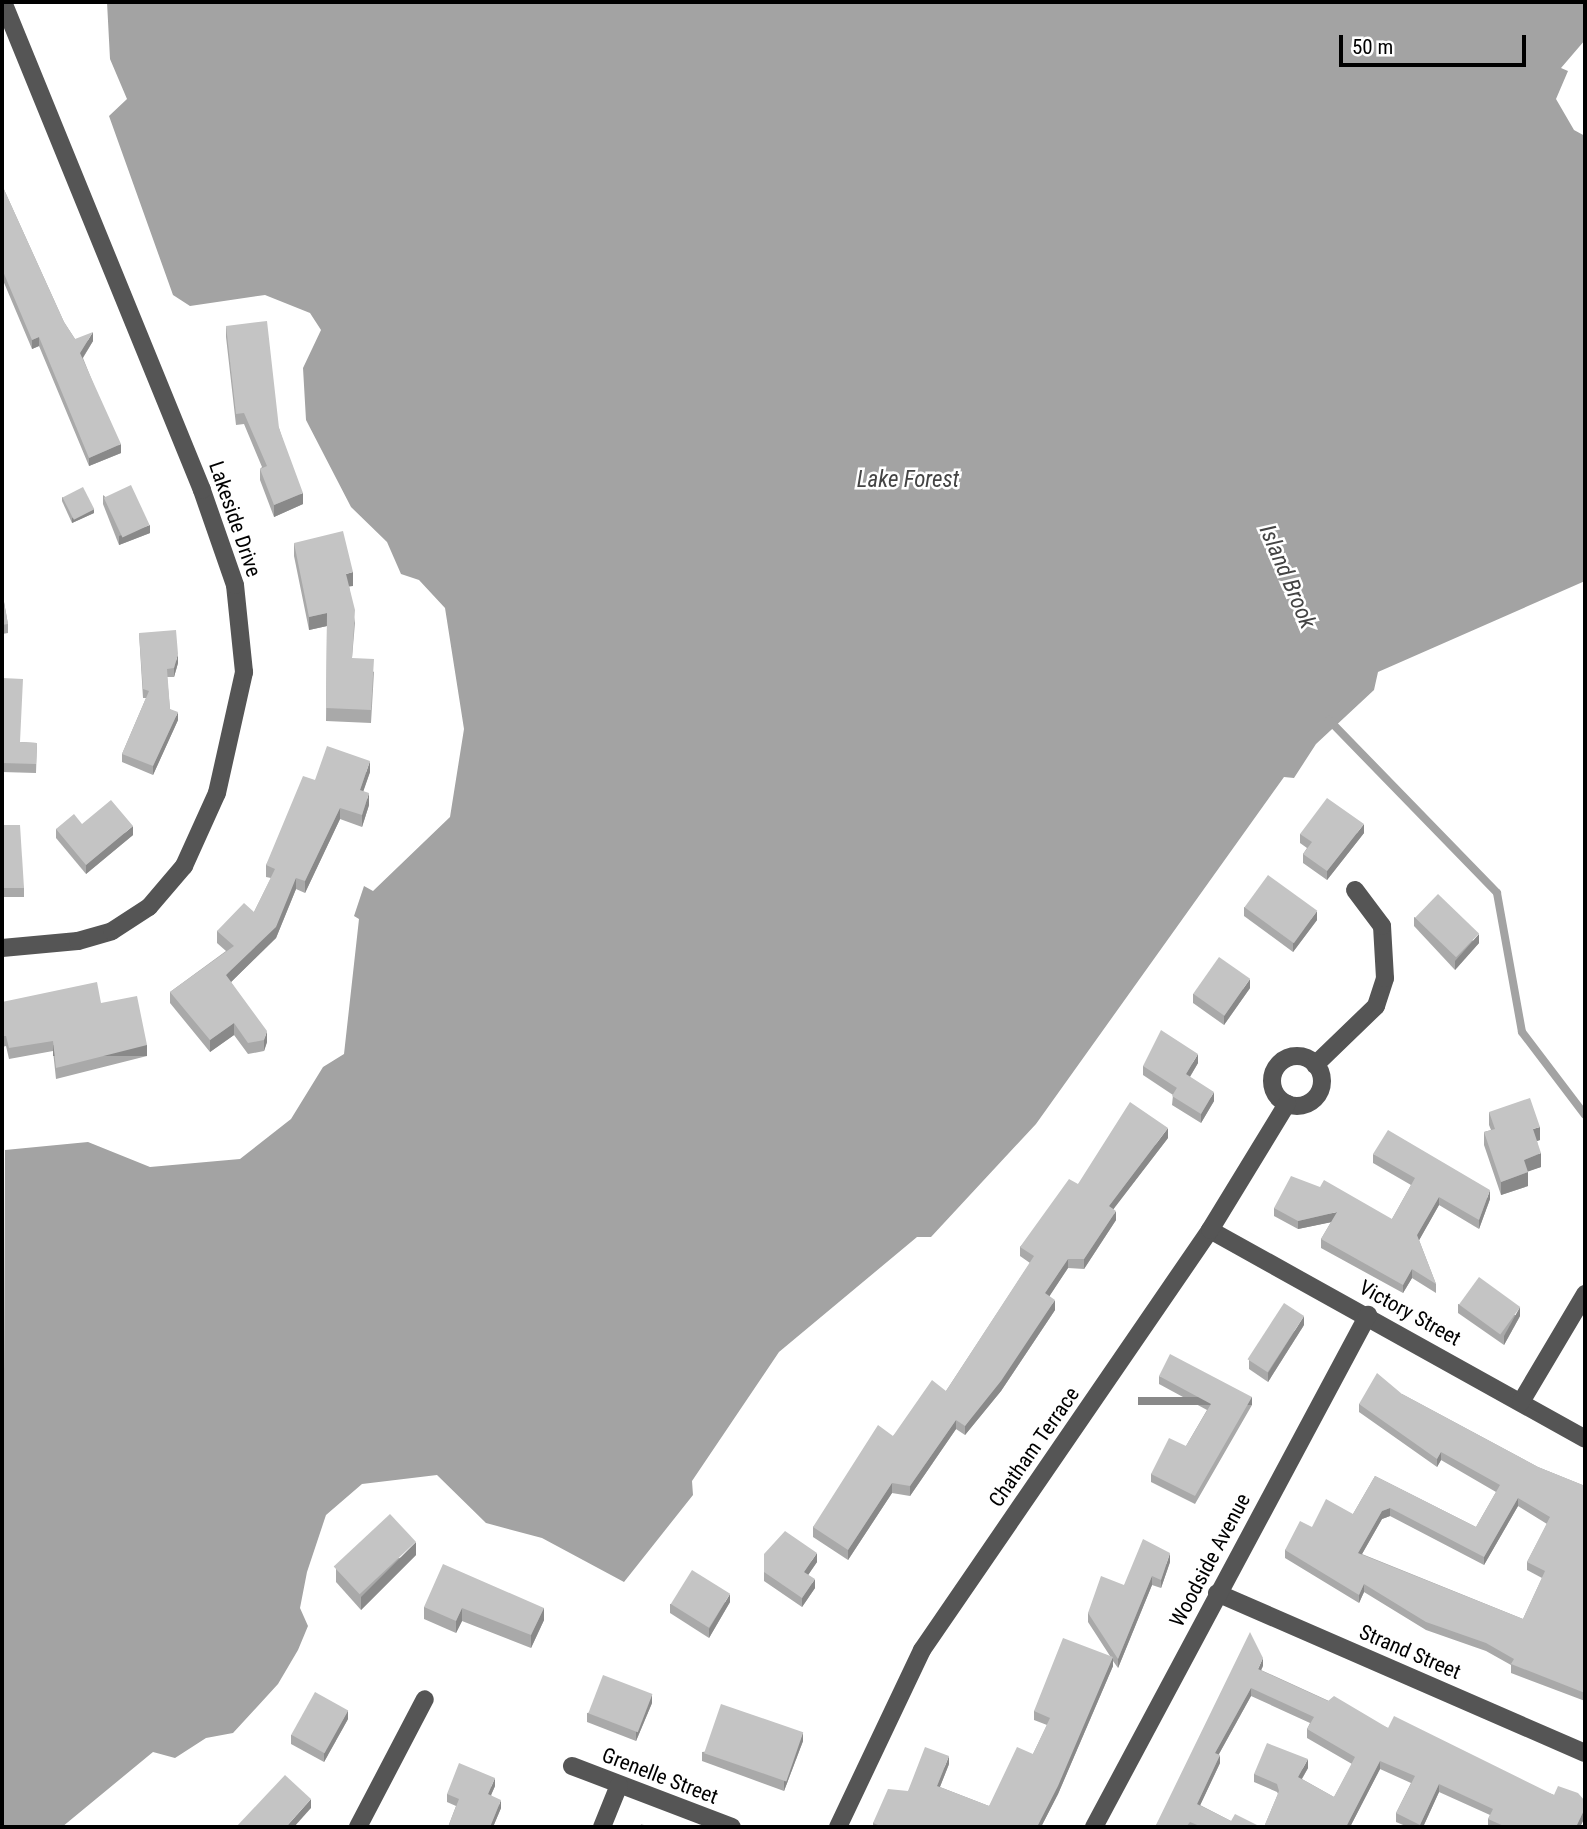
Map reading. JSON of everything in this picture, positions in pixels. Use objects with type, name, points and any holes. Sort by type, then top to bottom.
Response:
[{"type":"street","name":"Lakeside Drive","points":[[2,948],[78,941],[112,931],[149,907],[184,866],[217,793],[244,672],[235,585],[202,490],[3,2]]},
{"type":"street","points":[[1315,1065],[1376,1006],[1385,978],[1382,926],[1355,890]]},
{"type":"street","points":[[1297,1057],[1315,1065],[1322,1079],[1317,1096],[1304,1105],[1287,1104],[1274,1090],[1275,1070],[1297,1057]]},
{"type":"street","name":"Chatham Terrace","points":[[838,1827],[922,1650],[1210,1230],[1287,1104]]},
{"type":"street","name":"Victory Street","points":[[1210,1230],[1368,1315],[1585,1439]]},
{"type":"street","points":[[1521,1402],[1585,1294]]},
{"type":"street","name":"Woodside Avenue","points":[[1094,1827],[1368,1315]]},
{"type":"street","name":"Strand Street","points":[[1217,1593],[1585,1753]]},
{"type":"street","points":[[358,1827],[425,1699]]},
{"type":"street","name":"Grenelle Street","points":[[572,1766],[732,1827]]},
{"type":"street","points":[[602,1827],[619,1785]]},
{"type":"water","name":"Lake Forest","points":[[107,2],[1585,2],[1585,40],[1561,68],[1568,71],[1556,99],[1574,130],[1585,136],[1585,581],[1378,672],[1374,690],[1316,744],[1294,778],[1284,777],[1036,1124],[931,1237],[917,1237],[779,1352],[692,1481],[693,1495],[624,1582],[542,1538],[486,1523],[437,1475],[362,1484],[326,1515],[307,1572],[300,1608],[308,1626],[298,1650],[278,1684],[233,1733],[206,1738],[175,1758],[153,1752],[62,1827],[2,1827],[5,1150],[88,1142],[150,1167],[240,1159],[291,1119],[323,1067],[344,1054],[359,919],[354,916],[364,886],[373,891],[450,817],[464,729],[445,608],[419,580],[401,574],[387,542],[351,507],[306,420],[303,368],[321,330],[310,313],[265,295],[190,306],[173,295],[109,116],[127,99],[110,59]]},
{"type":"building","points":[[2,185],[64,322],[75,339],[93,332],[80,353],[121,444],[89,458],[39,337],[32,340],[2,269]]},
{"type":"building","points":[[267,321],[279,428],[303,493],[274,505],[260,469],[267,466],[244,413],[236,414],[226,326]]},
{"type":"building","points":[[131,485],[150,525],[122,538],[104,498]]},
{"type":"building","points":[[83,487],[94,509],[74,520],[63,497]]},
{"type":"building","points":[[343,531],[353,572],[346,574],[355,610],[352,658],[374,659],[371,710],[326,708],[327,613],[309,617],[294,543]]},
{"type":"building","points":[[2,591],[8,624],[2,625]]},
{"type":"building","points":[[176,630],[178,654],[174,668],[167,669],[170,709],[178,712],[153,766],[122,754],[149,691],[143,689],[139,633]]},
{"type":"building","points":[[2,678],[23,679],[20,742],[37,743],[36,764],[2,763]]},
{"type":"building","points":[[327,746],[370,761],[360,790],[369,793],[362,815],[340,808],[305,881],[296,878],[276,927],[226,975],[267,1031],[264,1040],[248,1043],[234,1023],[210,1040],[170,992],[234,946],[217,931],[244,903],[254,912],[275,869],[266,865],[303,776],[315,780]]},
{"type":"building","points":[[1327,798],[1364,824],[1327,871],[1303,854],[1312,842],[1300,834]]},
{"type":"building","points":[[111,800],[133,826],[86,865],[56,829],[74,814],[82,824]]},
{"type":"building","points":[[2,825],[20,825],[24,888],[2,888]]},
{"type":"building","points":[[1268,875],[1317,911],[1294,943],[1244,907]]},
{"type":"building","points":[[1438,894],[1479,934],[1456,957],[1415,918]]},
{"type":"building","points":[[1219,957],[1250,979],[1224,1016],[1193,994]]},
{"type":"building","points":[[97,982],[101,1003],[137,996],[147,1045],[56,1068],[53,1041],[9,1048],[6,1036],[2,1036],[2,1002]]},
{"type":"building","points":[[1161,1030],[1198,1054],[1186,1074],[1214,1092],[1201,1114],[1172,1096],[1177,1088],[1143,1066]]},
{"type":"building","points":[[1530,1098],[1540,1127],[1533,1129],[1541,1153],[1524,1160],[1528,1172],[1501,1182],[1484,1132],[1495,1129],[1489,1112]]},
{"type":"building","points":[[1130,1102],[1168,1128],[1109,1206],[1116,1211],[1084,1259],[1068,1259],[1045,1293],[1055,1300],[1001,1381],[965,1426],[956,1420],[910,1486],[892,1483],[848,1550],[813,1527],[878,1425],[893,1436],[932,1380],[946,1391],[1034,1256],[1020,1247],[1069,1179],[1078,1184]]},
{"type":"building","points":[[1388,1130],[1490,1190],[1479,1220],[1439,1197],[1417,1235],[1436,1284],[1412,1269],[1403,1285],[1321,1239],[1337,1212],[1298,1221],[1274,1208],[1291,1176],[1320,1187],[1324,1180],[1392,1219],[1415,1178],[1373,1154]]},
{"type":"building","points":[[1479,1277],[1520,1307],[1500,1334],[1459,1305]]},
{"type":"building","points":[[1284,1303],[1304,1316],[1268,1372],[1248,1359]]},
{"type":"building","points":[[1170,1354],[1252,1397],[1195,1496],[1151,1474],[1169,1438],[1186,1446],[1211,1404],[1159,1376]]},
{"type":"building","points":[[1377,1373],[1402,1394],[1538,1467],[1585,1486],[1585,1693],[1511,1664],[1514,1659],[1486,1643],[1426,1622],[1364,1584],[1359,1595],[1285,1550],[1300,1521],[1312,1527],[1326,1499],[1353,1514],[1375,1476],[1476,1527],[1500,1485],[1441,1452],[1437,1459],[1359,1404]],"holes":[[[1518,1498],[1550,1517],[1527,1562],[1545,1571],[1523,1619],[1358,1553],[1382,1511],[1390,1508],[1484,1557]]]},
{"type":"building","points":[[390,1514],[416,1542],[360,1594],[334,1567]]},
{"type":"building","points":[[785,1531],[817,1553],[804,1572],[815,1579],[802,1598],[764,1572],[764,1554]]},
{"type":"building","points":[[1143,1539],[1170,1553],[1161,1580],[1152,1576],[1118,1659],[1088,1613],[1101,1576],[1124,1585]]},
{"type":"building","points":[[443,1564],[544,1608],[531,1635],[462,1608],[456,1621],[424,1607]]},
{"type":"building","points":[[692,1570],[730,1594],[709,1628],[671,1604]]},
{"type":"building","points":[[1250,1632],[1263,1658],[1258,1669],[1328,1701],[1334,1696],[1388,1728],[1394,1716],[1554,1795],[1558,1786],[1578,1793],[1585,1801],[1585,1808],[1576,1827],[1506,1827],[1488,1819],[1493,1809],[1439,1784],[1420,1825],[1396,1813],[1415,1776],[1380,1761],[1346,1827],[1264,1827],[1279,1791],[1277,1784],[1254,1774],[1267,1743],[1308,1759],[1298,1777],[1334,1797],[1355,1757],[1307,1729],[1314,1717],[1251,1688],[1215,1753],[1220,1755],[1197,1804],[1231,1821],[1235,1814],[1261,1827],[1202,1827],[1190,1822],[1186,1827],[1155,1827]]},
{"type":"building","points":[[1063,1638],[1113,1657],[1058,1786],[1037,1827],[883,1827],[873,1823],[888,1789],[908,1791],[925,1747],[949,1756],[937,1786],[989,1806],[1017,1747],[1033,1754],[1050,1718],[1034,1711]]},
{"type":"building","points":[[603,1675],[652,1694],[638,1732],[588,1713]]},
{"type":"building","points":[[315,1692],[348,1710],[324,1753],[291,1735]]},
{"type":"building","points":[[721,1704],[803,1732],[786,1781],[704,1753]]},
{"type":"building","points":[[459,1763],[495,1778],[488,1794],[501,1800],[490,1827],[448,1827],[459,1799],[447,1794]]},
{"type":"building","points":[[285,1775],[311,1799],[286,1827],[236,1827]]},
{"type":"waterway","name":"Island Brook","points":[[1329,720],[1497,893],[1522,1032],[1585,1115]]}]
